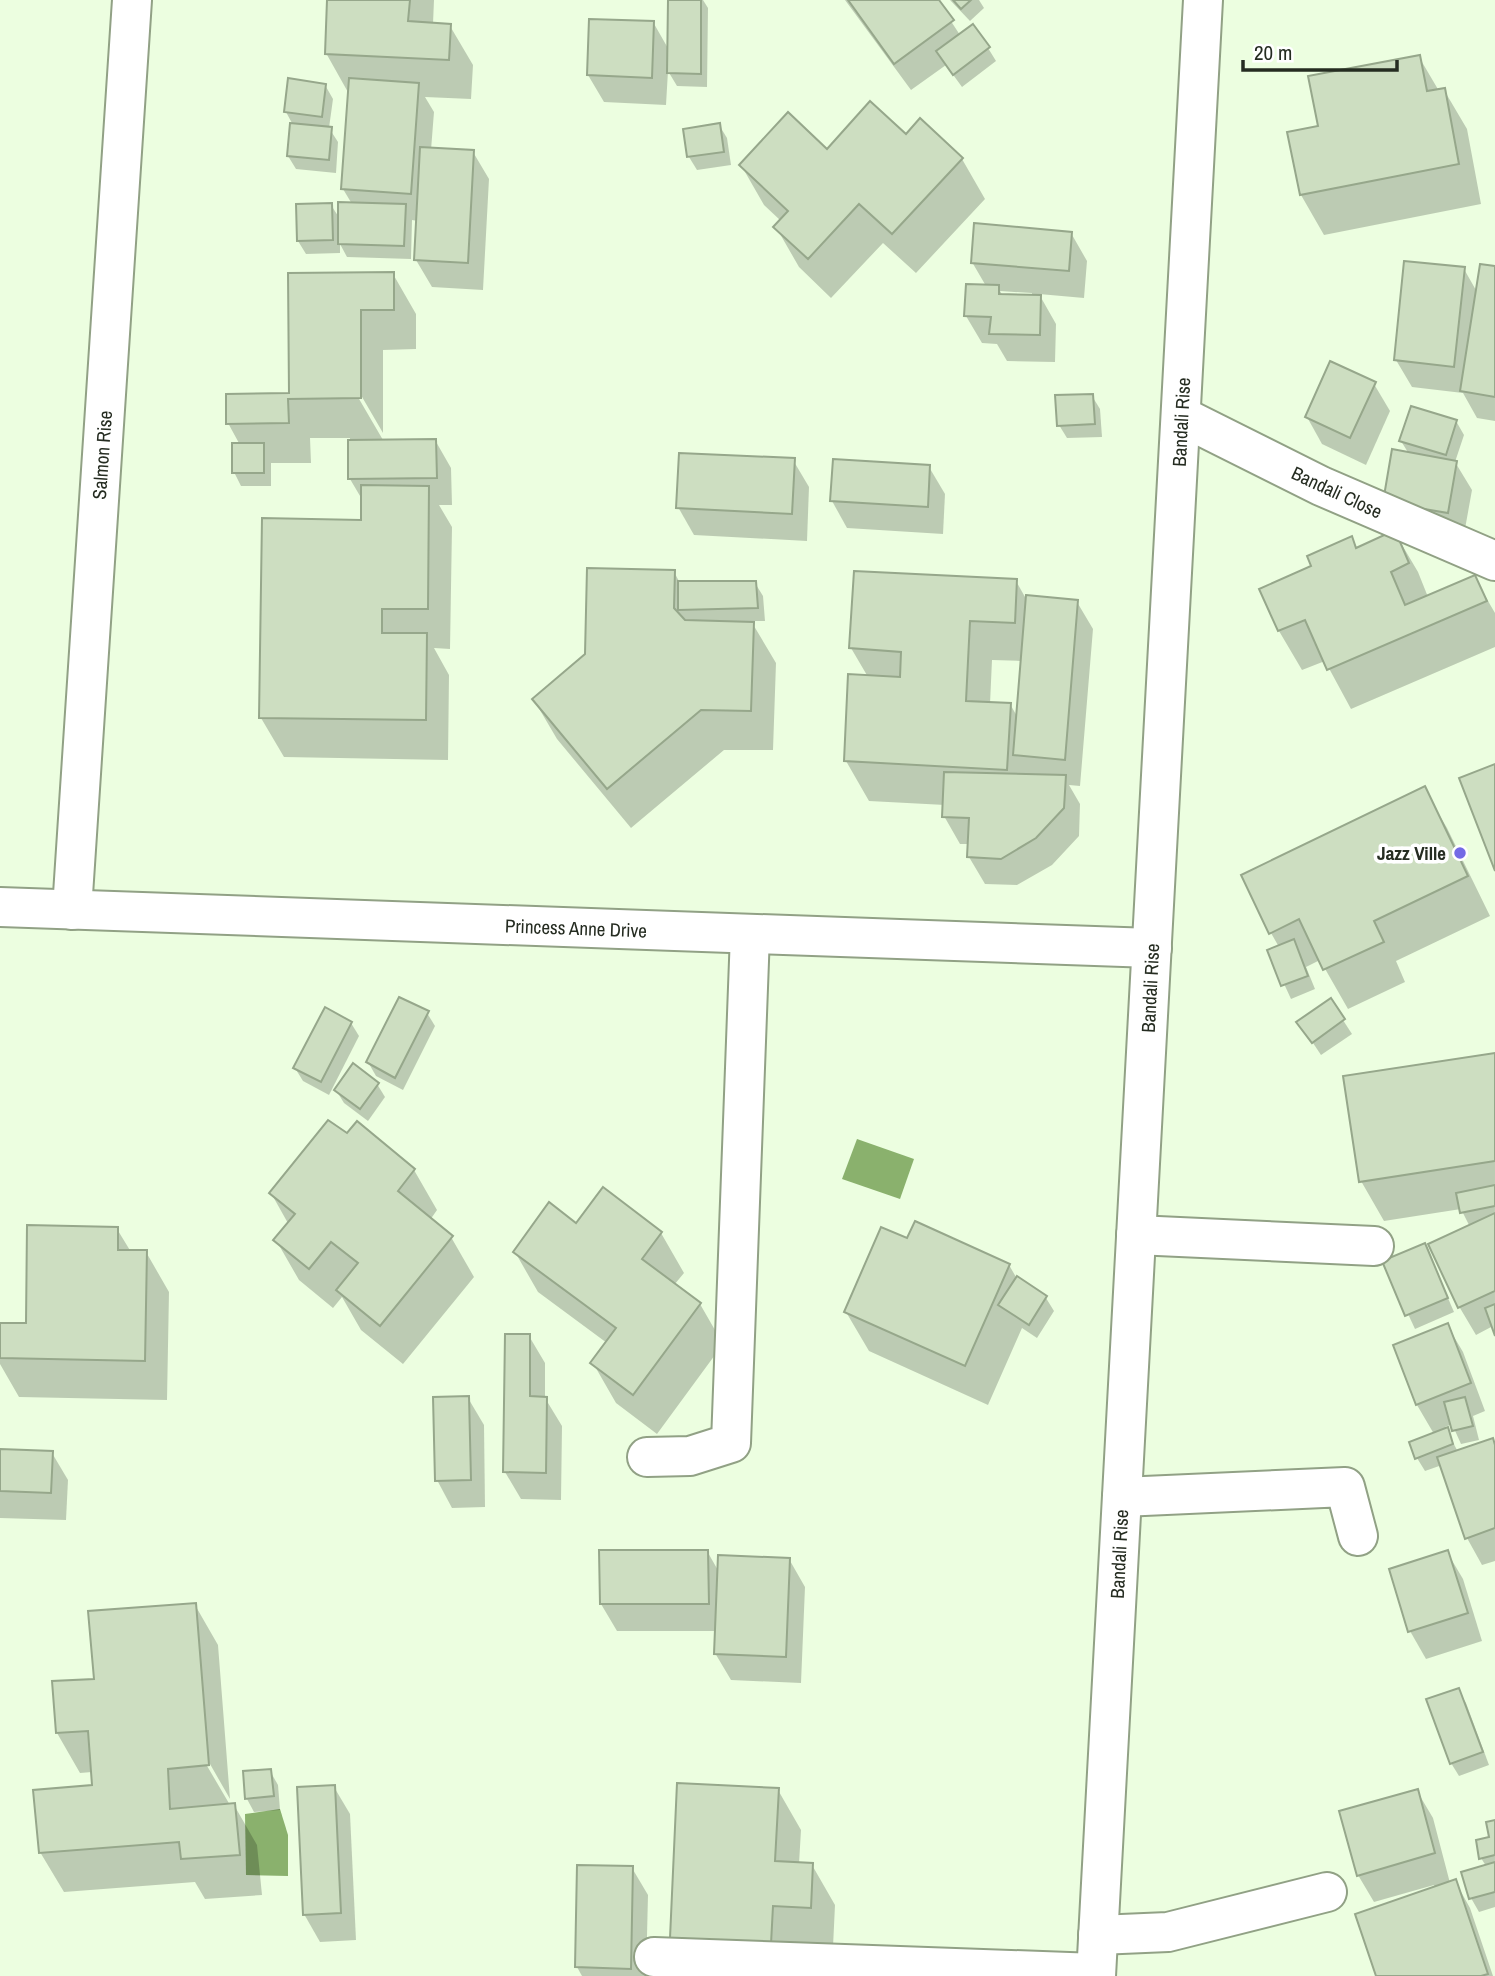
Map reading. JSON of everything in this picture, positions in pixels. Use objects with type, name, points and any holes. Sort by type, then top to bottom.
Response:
[{"type":"street","name":"Salmon Rise","points":[[72,910],[132,0]]},
{"type":"street","name":"Bandali Rise","points":[[1096,1974],[1203,0]]},
{"type":"street","name":"Bandali Close","points":[[1181,416],[1321,486],[1495,561]]},
{"type":"street","name":"Princess Anne Drive","points":[[0,906],[1152,948]]},
{"type":"street","points":[[647,1457],[691,1456],[731,1443],[750,934]]},
{"type":"street","points":[[1136,1235],[1374,1246]]},
{"type":"street","points":[[1122,1497],[1345,1487],[1357,1536]]},
{"type":"street","points":[[1098,1935],[1168,1932],[1326,1892]]},
{"type":"street","points":[[654,1957],[1096,1974]]},
{"type":"shaded area","points":[[857,1139],[914,1159],[900,1199],[842,1179]]},
{"type":"shaded area","points":[[280,1809],[288,1835],[288,1876],[246,1875],[245,1814]]},
{"type":"building","points":[[327,0],[410,0],[408,21],[451,24],[449,60],[325,54]]},
{"type":"building","points":[[668,0],[701,0],[701,74],[667,73]]},
{"type":"building","points":[[848,0],[939,0],[954,20],[894,64]]},
{"type":"building","points":[[953,0],[971,0],[961,9]]},
{"type":"building","points":[[589,19],[654,21],[652,78],[587,75]]},
{"type":"building","points":[[973,24],[990,47],[953,75],[936,51]]},
{"type":"building","points":[[1420,55],[1427,91],[1445,88],[1459,164],[1300,195],[1287,132],[1318,126],[1308,76]]},
{"type":"building","points":[[288,78],[326,84],[322,117],[284,112]]},
{"type":"building","points":[[349,78],[419,83],[411,194],[341,189]]},
{"type":"building","points":[[870,101],[906,134],[920,118],[963,158],[892,234],[859,204],[808,259],[773,227],[788,211],[739,165],[788,112],[827,149]]},
{"type":"building","points":[[290,123],[332,127],[329,160],[287,156]]},
{"type":"building","points":[[720,123],[724,152],[687,157],[683,129]]},
{"type":"building","points":[[420,147],[474,150],[468,263],[414,260]]},
{"type":"building","points":[[338,202],[406,204],[404,246],[338,244]]},
{"type":"building","points":[[332,203],[333,240],[297,241],[296,204]]},
{"type":"building","points":[[974,223],[1072,232],[1069,271],[971,263]]},
{"type":"building","points":[[1404,261],[1465,267],[1454,367],[1394,360]]},
{"type":"building","points":[[1480,264],[1495,266],[1495,397],[1460,391]]},
{"type":"building","points":[[394,272],[394,310],[361,310],[361,398],[288,399],[289,423],[226,424],[226,394],[289,393],[288,273]]},
{"type":"building","points":[[966,284],[999,285],[999,294],[1041,295],[1040,335],[989,334],[991,317],[964,316]]},
{"type":"building","points":[[1330,361],[1376,382],[1350,438],[1305,417]]},
{"type":"building","points":[[1093,394],[1095,424],[1057,426],[1055,395]]},
{"type":"building","points":[[1411,406],[1457,420],[1446,455],[1399,441]]},
{"type":"building","points":[[436,439],[437,478],[348,479],[348,440]]},
{"type":"building","points":[[232,443],[264,443],[264,473],[232,473]]},
{"type":"building","points":[[1392,449],[1457,461],[1448,513],[1383,502]]},
{"type":"building","points":[[679,453],[795,458],[792,514],[676,508]]},
{"type":"building","points":[[833,459],[930,465],[928,507],[830,501]]},
{"type":"building","points":[[361,485],[429,486],[428,609],[382,609],[382,633],[427,633],[426,720],[259,718],[262,518],[361,520]]},
{"type":"building","points":[[1395,530],[1409,563],[1391,572],[1405,605],[1475,575],[1487,601],[1327,670],[1305,620],[1278,631],[1259,589],[1311,566],[1307,556],[1352,536],[1356,548]]},
{"type":"building","points":[[587,568],[675,570],[674,608],[685,620],[754,622],[751,711],[701,710],[607,789],[532,699],[585,654]]},
{"type":"building","points":[[854,571],[1017,579],[1015,623],[970,621],[966,701],[1011,703],[1007,770],[844,761],[848,674],[900,677],[901,652],[849,648]]},
{"type":"building","points":[[678,581],[756,581],[758,608],[678,610]]},
{"type":"building","points":[[1026,595],[1078,600],[1065,760],[1013,755]]},
{"type":"building","points":[[1495,764],[1495,871],[1459,778]]},
{"type":"building","points":[[944,772],[1066,775],[1064,808],[1036,838],[1001,859],[967,857],[969,818],[942,817]]},
{"type":"building","points":[[1425,786],[1468,876],[1374,921],[1384,942],[1323,970],[1299,919],[1269,934],[1241,875]]},
{"type":"building","points":[[1294,939],[1308,976],[1281,986],[1267,950]]},
{"type":"building","points":[[399,997],[429,1011],[395,1078],[366,1062]]},
{"type":"building","points":[[1331,998],[1345,1019],[1312,1043],[1296,1022]]},
{"type":"building","points":[[325,1007],[352,1022],[321,1082],[293,1068]]},
{"type":"building","points":[[1495,1053],[1495,1161],[1359,1182],[1343,1076]]},
{"type":"building","points":[[353,1063],[379,1083],[360,1109],[334,1090]]},
{"type":"building","points":[[328,1120],[347,1133],[357,1121],[415,1169],[398,1191],[453,1236],[380,1326],[336,1290],[358,1263],[331,1242],[309,1269],[273,1240],[295,1214],[269,1193]]},
{"type":"building","points":[[1495,1185],[1495,1206],[1460,1213],[1456,1193]]},
{"type":"building","points":[[603,1187],[662,1232],[642,1259],[701,1303],[633,1395],[590,1363],[616,1328],[513,1252],[549,1202],[576,1223]]},
{"type":"building","points":[[1495,1213],[1495,1291],[1458,1308],[1428,1244]]},
{"type":"building","points":[[915,1221],[1010,1264],[965,1366],[844,1312],[881,1227],[907,1238]]},
{"type":"building","points":[[27,1225],[118,1227],[118,1250],[147,1250],[145,1361],[0,1358],[0,1323],[26,1323]]},
{"type":"building","points":[[1425,1243],[1448,1298],[1405,1316],[1382,1261]]},
{"type":"building","points":[[1017,1276],[1047,1296],[1029,1325],[998,1305]]},
{"type":"building","points":[[1495,1304],[1495,1336],[1485,1308]]},
{"type":"building","points":[[1448,1323],[1471,1383],[1416,1405],[1393,1345]]},
{"type":"building","points":[[505,1334],[530,1334],[530,1396],[547,1397],[546,1473],[503,1472]]},
{"type":"building","points":[[469,1396],[471,1480],[435,1481],[433,1397]]},
{"type":"building","points":[[1465,1397],[1473,1426],[1452,1431],[1444,1402]]},
{"type":"building","points":[[1448,1427],[1453,1444],[1415,1459],[1409,1442]]},
{"type":"building","points":[[1493,1438],[1495,1528],[1465,1539],[1437,1457]]},
{"type":"building","points":[[0,1449],[53,1451],[51,1493],[0,1491]]},
{"type":"building","points":[[599,1550],[708,1550],[709,1604],[600,1604]]},
{"type":"building","points":[[1448,1550],[1468,1613],[1408,1632],[1389,1569]]},
{"type":"building","points":[[718,1555],[790,1558],[786,1657],[714,1654]]},
{"type":"building","points":[[196,1603],[209,1765],[168,1769],[170,1809],[235,1803],[240,1855],[181,1859],[179,1842],[39,1853],[33,1790],[92,1785],[88,1731],[56,1733],[52,1681],[94,1679],[88,1611]]},
{"type":"building","points":[[1459,1688],[1483,1752],[1450,1764],[1426,1699]]},
{"type":"building","points":[[271,1769],[274,1796],[245,1799],[243,1771]]},
{"type":"building","points":[[677,1783],[779,1788],[775,1861],[813,1863],[811,1908],[773,1906],[771,1944],[670,1938]]},
{"type":"building","points":[[335,1785],[341,1913],[303,1915],[297,1787]]},
{"type":"building","points":[[1418,1789],[1435,1853],[1357,1876],[1339,1811]]},
{"type":"building","points":[[1495,1820],[1495,1855],[1479,1859],[1476,1840],[1489,1837],[1486,1822]]},
{"type":"building","points":[[1495,1862],[1495,1892],[1469,1899],[1461,1872]]},
{"type":"building","points":[[577,1865],[633,1866],[631,1969],[575,1967]]},
{"type":"building","points":[[1456,1879],[1488,1974],[1376,1976],[1355,1914]]},
{"type":"place","name":"Jazz Ville","points":[[1460,853]]}]
